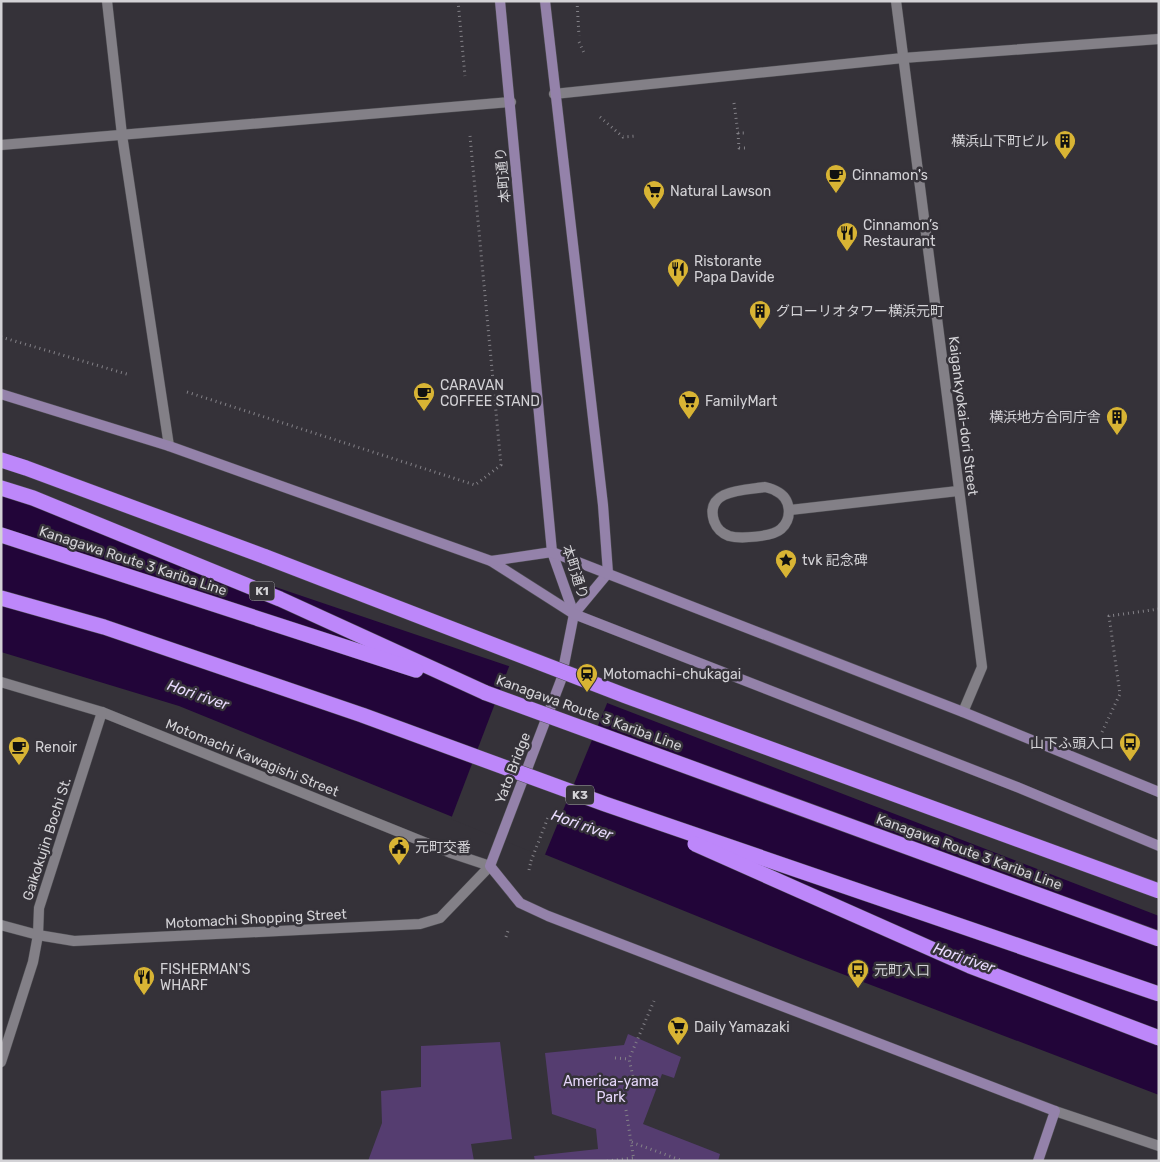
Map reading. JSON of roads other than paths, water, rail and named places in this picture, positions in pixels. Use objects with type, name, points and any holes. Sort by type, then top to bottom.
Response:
[{"type":"highway","points":[[1,460],[266,557],[626,696],[1159,891]]},
{"type":"highway","name":"K1","points":[[1,488],[33,498],[280,599],[486,693]]},
{"type":"highway","name":"Kanagawa Route 3 Kariba Line","points":[[1,535],[486,693],[1159,939]]},
{"type":"highway","name":"K3","points":[[1,598],[104,627],[362,715],[606,804],[1159,994]]},
{"type":"highway","points":[[606,804],[970,966],[1159,1038]]},
{"type":"street","points":[[107,1],[122,135],[169,446]]},
{"type":"street","name":"本町通り","points":[[500,1],[552,552],[574,614]]},
{"type":"street","points":[[545,1],[554,94],[603,505],[608,573]]},
{"type":"street","name":"Kaigankyokai-dori Street","points":[[896,1],[982,667],[963,712]]},
{"type":"street","points":[[554,94],[904,58],[1159,39]]},
{"type":"street","points":[[1,145],[511,102]]},
{"type":"street","points":[[1,394],[169,446],[491,561],[574,614],[1017,787],[1159,846]]},
{"type":"street","points":[[765,487],[777,491],[786,499],[790,510],[788,520],[781,530],[771,535],[736,538],[723,534],[716,527],[713,517],[714,506],[720,496],[730,492],[765,487]]},
{"type":"street","points":[[790,510],[958,491]]},
{"type":"street","points":[[491,561],[552,552],[963,712],[1159,792]]},
{"type":"street","name":"本町通り","points":[[574,614],[608,573]]},
{"type":"street","name":"Yato Bridge","points":[[490,866],[560,680],[574,614]]},
{"type":"street","name":"Motomachi Kawagishi Street","points":[[1,682],[102,712],[451,853],[490,866]]},
{"type":"street","name":"Gaikokujin Bochi St.","points":[[1,1062],[33,962],[38,935],[39,908],[102,712]]},
{"type":"street","points":[[490,866],[520,903],[548,916],[1055,1111],[1159,1146]]},
{"type":"street","name":"Motomachi Shopping Street","points":[[1,925],[38,935],[74,941],[420,924],[440,918],[490,866]]},
{"type":"street","points":[[1038,1161],[1055,1111]]},
{"type":"water","name":"Hori river","points":[[1,491],[154,546],[532,674],[1159,916],[1159,1095],[803,959],[179,706],[1,652]]},
{"type":"place","name":"横浜山下町ビル","points":[[1065,160]]},
{"type":"place","name":"Cinnamon's","points":[[836,194]]},
{"type":"place","name":"Natural Lawson","points":[[654,210]]},
{"type":"place","name":"Cinnamon’s Restaurant","points":[[847,252]]},
{"type":"place","name":"Ristorante Papa Davide","points":[[678,288]]},
{"type":"place","name":"グローリオタワー横浜元町","points":[[760,330]]},
{"type":"place","name":"CARAVAN COFFEE STAND","points":[[424,412]]},
{"type":"place","name":"FamilyMart","points":[[689,420]]},
{"type":"place","name":"横浜地方合同庁舎","points":[[1117,436]]},
{"type":"place","name":"tvk 記念碑","points":[[786,579]]},
{"type":"place","name":"Motomachi-chukagai","points":[[587,693]]},
{"type":"place","name":"山下ふ頭入口","points":[[1130,762]]},
{"type":"place","name":"Renoir","points":[[19,766]]},
{"type":"place","name":"元町交番","points":[[399,866]]},
{"type":"place","name":"元町入口","points":[[858,989]]},
{"type":"place","name":"FISHERMAN'S WHARF","points":[[144,996]]},
{"type":"place","name":"Daily Yamazaki","points":[[678,1046]]},
{"type":"park label","name":"America-yama Park","points":[[611,1090]]}]
